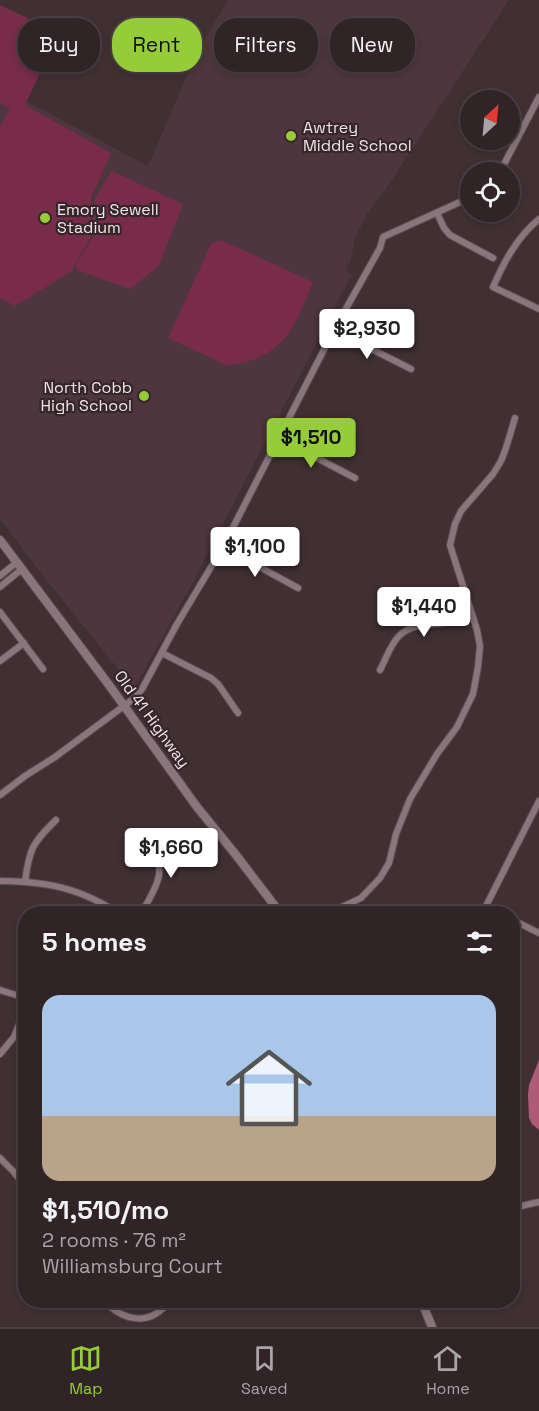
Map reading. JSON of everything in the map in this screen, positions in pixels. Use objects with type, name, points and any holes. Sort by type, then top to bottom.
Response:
[{"type":"main road","name":"Old 41 Highway","points":[[0,540],[197,807],[275,906]]},
{"type":"main road","points":[[424,1308],[432,1327]]},
{"type":"street","points":[[505,162],[539,97]]},
{"type":"street","points":[[0,795],[136,697],[223,547],[334,330],[380,248],[383,237],[460,202]]},
{"type":"street","points":[[437,213],[450,235],[494,258]]},
{"type":"street","points":[[539,219],[522,235],[502,267],[493,287],[539,309]]},
{"type":"street","points":[[334,330],[411,369]]},
{"type":"street","points":[[344,906],[361,898],[380,878],[389,863],[396,834],[410,799],[437,754],[458,727],[473,694],[480,646],[450,544],[461,511],[493,474],[501,461],[515,418]]},
{"type":"street","points":[[279,438],[355,478]]},
{"type":"street","points":[[223,547],[298,588]]},
{"type":"street","points":[[0,576],[19,566]]},
{"type":"street","points":[[0,587],[19,566]]},
{"type":"street","points":[[0,612],[43,669]]},
{"type":"street","points":[[380,670],[399,636],[407,630],[472,615]]},
{"type":"street","points":[[0,661],[24,643]]},
{"type":"street","points":[[162,653],[211,678],[218,684],[238,713]]},
{"type":"street","points":[[486,906],[539,801]]},
{"type":"street","points":[[25,882],[28,857],[33,845],[56,820]]},
{"type":"street","points":[[145,906],[157,884],[160,872],[156,859],[147,852]]},
{"type":"street","points":[[0,881],[57,886],[80,893],[105,906]]},
{"type":"street","points":[[520,924],[539,933]]},
{"type":"street","points":[[0,990],[18,996]]},
{"type":"street","points":[[0,1054],[14,1037],[18,1027]]},
{"type":"street","points":[[0,1158],[18,1177]]},
{"type":"street","points":[[520,1206],[539,1202]]},
{"type":"street","points":[[112,1308],[117,1313],[132,1319],[150,1317],[162,1308]]},
{"type":"shaded area","name":"North Cobb High School","points":[[228,0],[509,0],[388,186],[367,214],[355,238],[351,260],[346,270],[352,274],[192,584],[134,689],[0,519],[0,87],[148,166],[188,72],[202,72],[202,44],[214,23],[214,72],[318,72],[318,18],[217,18]]},
{"type":"shaded area","name":"Emory Sewell Stadium","points":[[0,5],[27,18],[18,18],[18,72],[41,72],[25,105],[111,153],[91,198],[90,238],[72,271],[15,306],[0,298],[0,126],[10,108],[0,103]]},
{"type":"shaded area","points":[[112,171],[183,204],[159,266],[130,289],[77,270],[76,265],[93,237],[94,200]]},
{"type":"shaded area","points":[[221,240],[313,282],[299,316],[279,344],[255,359],[230,365],[168,338],[211,244]]},
{"type":"shaded area","points":[[539,1060],[539,1130],[529,1118],[528,1095],[529,1085]]},
{"type":"place","name":"Awtrey Middle School","points":[[291,136]]},
{"type":"place","name":"Emory Sewell Stadium","points":[[45,218]]},
{"type":"place","name":"North Cobb High School","points":[[144,396]]}]
